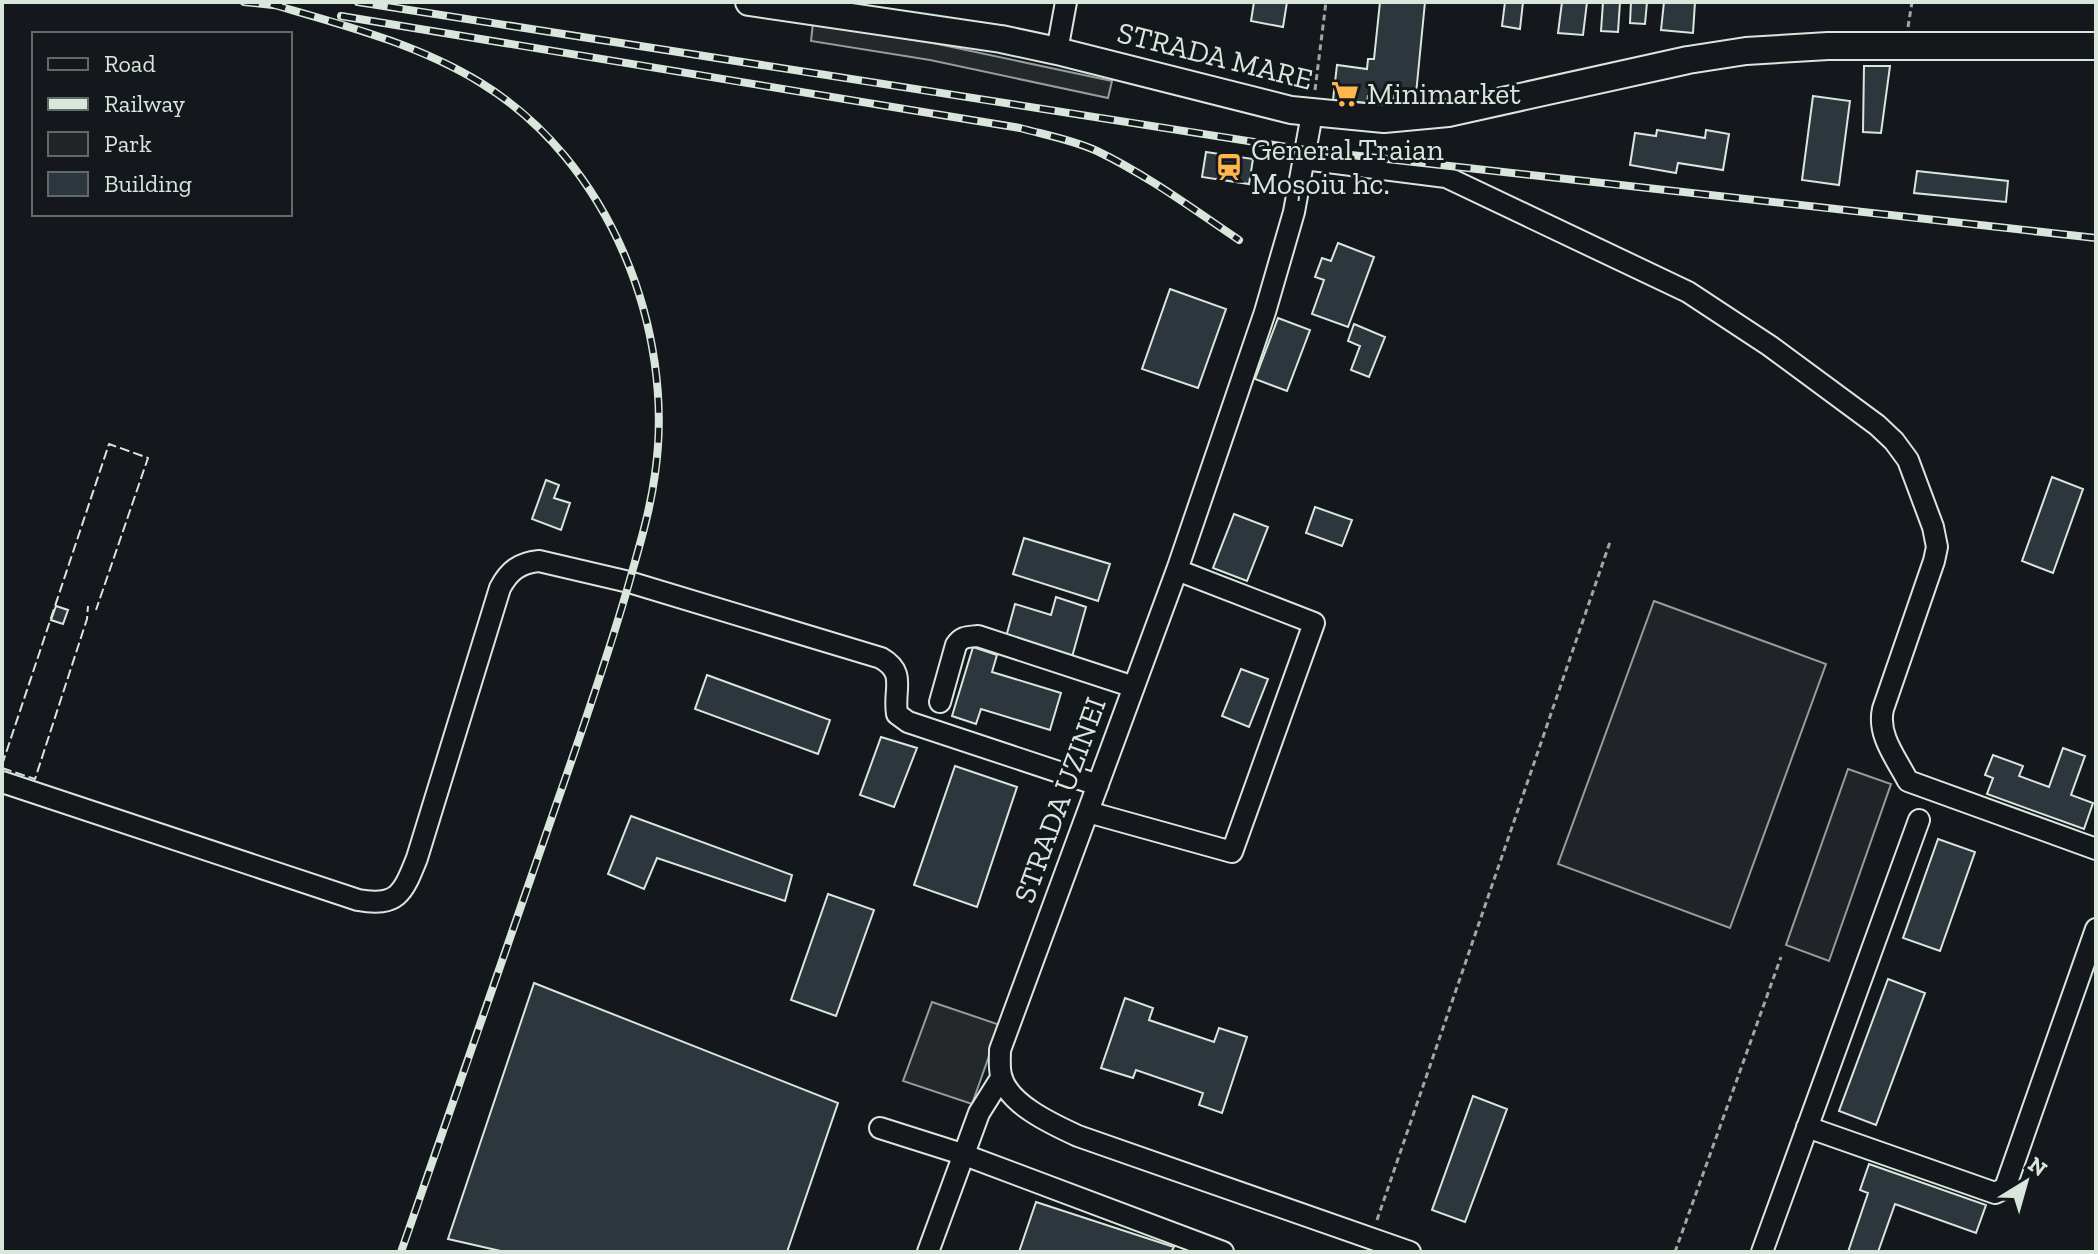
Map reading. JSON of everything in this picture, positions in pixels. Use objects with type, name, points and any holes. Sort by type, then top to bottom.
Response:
[{"type":"main road","name":"STRADA MARE","points":[[749,2],[938,29],[1057,51],[1312,114],[1384,119],[1417,118],[1688,60],[1784,48],[2096,46]]},
{"type":"street","points":[[1057,51],[1066,2]]},
{"type":"street","name":"STRADA UZINEI","points":[[1001,1078],[1000,1050],[1177,570],[1265,312],[1294,212],[1312,114]]},
{"type":"street","points":[[1304,159],[1446,177],[1688,292],[1770,346],[1877,425],[1908,460],[1933,527],[1937,547],[1883,709],[1880,722],[1884,735],[1908,781],[2096,849]]},
{"type":"street","points":[[2,782],[358,900],[378,903],[391,900],[401,891],[417,858],[500,588],[514,568],[526,562],[539,561],[629,582],[881,658],[893,665],[898,677],[897,714],[908,722],[1098,785]]},
{"type":"street","points":[[1088,812],[1232,852],[1314,623],[1177,570]]},
{"type":"street","points":[[940,702],[956,645],[961,639],[978,636],[1134,687]]},
{"type":"street","points":[[1762,1252],[1919,820]]},
{"type":"street","points":[[1807,1127],[1995,1193],[2005,1188],[2096,929]]},
{"type":"street","points":[[928,1252],[979,1113],[1001,1078],[1018,1102],[1078,1136],[1369,1245],[1410,1252]]},
{"type":"street","points":[[880,1128],[962,1154],[1223,1252]]},
{"type":"path","points":[[1312,114],[1326,2]]},
{"type":"path","points":[[1369,1245],[1610,542]]},
{"type":"path","points":[[1675,1252],[1781,957]]},
{"type":"green space","points":[[1654,601],[1826,664],[1730,928],[1558,864]]},
{"type":"green space","points":[[1848,769],[1891,784],[1829,961],[1786,945]]},
{"type":"shaded area","points":[[813,23],[933,43],[1112,81],[1108,98],[930,60],[811,41]]},
{"type":"shaded area","points":[[932,1002],[1000,1025],[972,1104],[903,1081]]},
{"type":"building","points":[[1254,2],[1287,2],[1283,27],[1251,21]]},
{"type":"building","points":[[1380,2],[1425,2],[1416,94],[1395,92],[1394,99],[1368,96],[1367,103],[1333,100],[1337,65],[1367,69],[1368,59],[1374,59]]},
{"type":"building","points":[[1505,2],[1523,2],[1520,29],[1502,26]]},
{"type":"building","points":[[1562,2],[1587,2],[1583,35],[1558,33]]},
{"type":"building","points":[[1603,2],[1620,2],[1618,32],[1601,31]]},
{"type":"building","points":[[1631,2],[1647,2],[1645,24],[1630,23]]},
{"type":"building","points":[[1664,2],[1695,2],[1693,33],[1661,30]]},
{"type":"building","points":[[1864,66],[1890,66],[1881,133],[1863,132]]},
{"type":"building","points":[[1813,96],[1850,101],[1839,185],[1802,180]]},
{"type":"building","points":[[1657,130],[1705,138],[1706,130],[1729,134],[1723,170],[1678,163],[1676,173],[1630,165],[1635,133],[1656,136]]},
{"type":"building","points":[[1206,152],[1253,159],[1249,184],[1202,177]]},
{"type":"building","points":[[1917,171],[2008,181],[2006,202],[1914,193]]},
{"type":"building","points":[[1338,243],[1374,257],[1348,327],[1312,314],[1324,280],[1315,277],[1322,258],[1331,261]]},
{"type":"building","points":[[1170,289],[1226,309],[1198,388],[1142,369]]},
{"type":"building","points":[[1278,318],[1310,330],[1287,391],[1255,379]]},
{"type":"building","points":[[1354,324],[1385,337],[1369,377],[1351,370],[1360,346],[1348,341]]},
{"type":"building","points":[[2052,477],[2083,489],[2053,573],[2022,561]]},
{"type":"building","points":[[546,480],[559,485],[554,498],[570,503],[561,530],[532,519]]},
{"type":"building","points":[[1315,507],[1352,520],[1342,546],[1306,533]]},
{"type":"building","points":[[1234,514],[1268,527],[1247,581],[1213,568]]},
{"type":"building","points":[[1024,538],[1110,564],[1098,601],[1013,574]]},
{"type":"building","points":[[1056,597],[1086,607],[1072,657],[1006,637],[1015,604],[1051,615]]},
{"type":"building","points":[[56,606],[68,610],[63,624],[51,620]]},
{"type":"building","points":[[973,647],[997,655],[992,672],[1061,693],[1050,730],[981,709],[976,724],[952,716]]},
{"type":"building","points":[[1241,669],[1268,679],[1249,727],[1222,716]]},
{"type":"building","points":[[707,675],[830,720],[818,754],[695,709]]},
{"type":"building","points":[[881,737],[917,748],[894,807],[860,795]]},
{"type":"building","points":[[2063,748],[2085,756],[2071,795],[2093,803],[2084,829],[1987,794],[1993,778],[1985,775],[1993,755],[2023,766],[2019,776],[2049,787]]},
{"type":"building","points":[[955,766],[1017,787],[977,907],[914,885]]},
{"type":"building","points":[[631,816],[792,875],[785,901],[657,858],[644,889],[608,874]]},
{"type":"building","points":[[1938,839],[1975,852],[1940,951],[1903,938]]},
{"type":"building","points":[[828,894],[874,910],[836,1016],[791,1000]]},
{"type":"building","points":[[1888,979],[1925,993],[1876,1125],[1839,1111]]},
{"type":"building","points":[[534,983],[838,1103],[787,1252],[505,1252],[448,1239]]},
{"type":"building","points":[[1125,998],[1153,1008],[1149,1020],[1214,1042],[1219,1028],[1247,1037],[1222,1113],[1199,1105],[1203,1093],[1136,1070],[1133,1078],[1101,1068]]},
{"type":"building","points":[[1473,1096],[1507,1109],[1465,1222],[1432,1210]]},
{"type":"building","points":[[1869,1164],[1986,1205],[1976,1233],[1895,1204],[1878,1252],[1848,1252],[1868,1193],[1860,1190]]},
{"type":"building","points":[[1036,1202],[1174,1247],[1171,1252],[1019,1252]]},
{"type":"railway","points":[[244,2],[282,6]]},
{"type":"railway","points":[[358,2],[1306,150],[2096,238]]},
{"type":"railway","points":[[271,4],[379,37],[432,57],[481,83],[526,116],[565,157],[598,203],[624,253],[643,307],[655,363],[659,419],[655,474],[629,583],[588,713],[401,1252]]},
{"type":"railway","points":[[341,16],[1020,128],[1078,144],[1116,160],[1239,240]]},
{"type":"fence","points":[[2,765],[109,444],[148,458],[96,610]]},
{"type":"fence","points":[[2,768],[35,779],[87,619],[88,606]]},
{"type":"place","name":"Minimarket","points":[[1345,94]]},
{"type":"place","name":"General Traian Moșoiu hc.","points":[[1229,167]]}]
